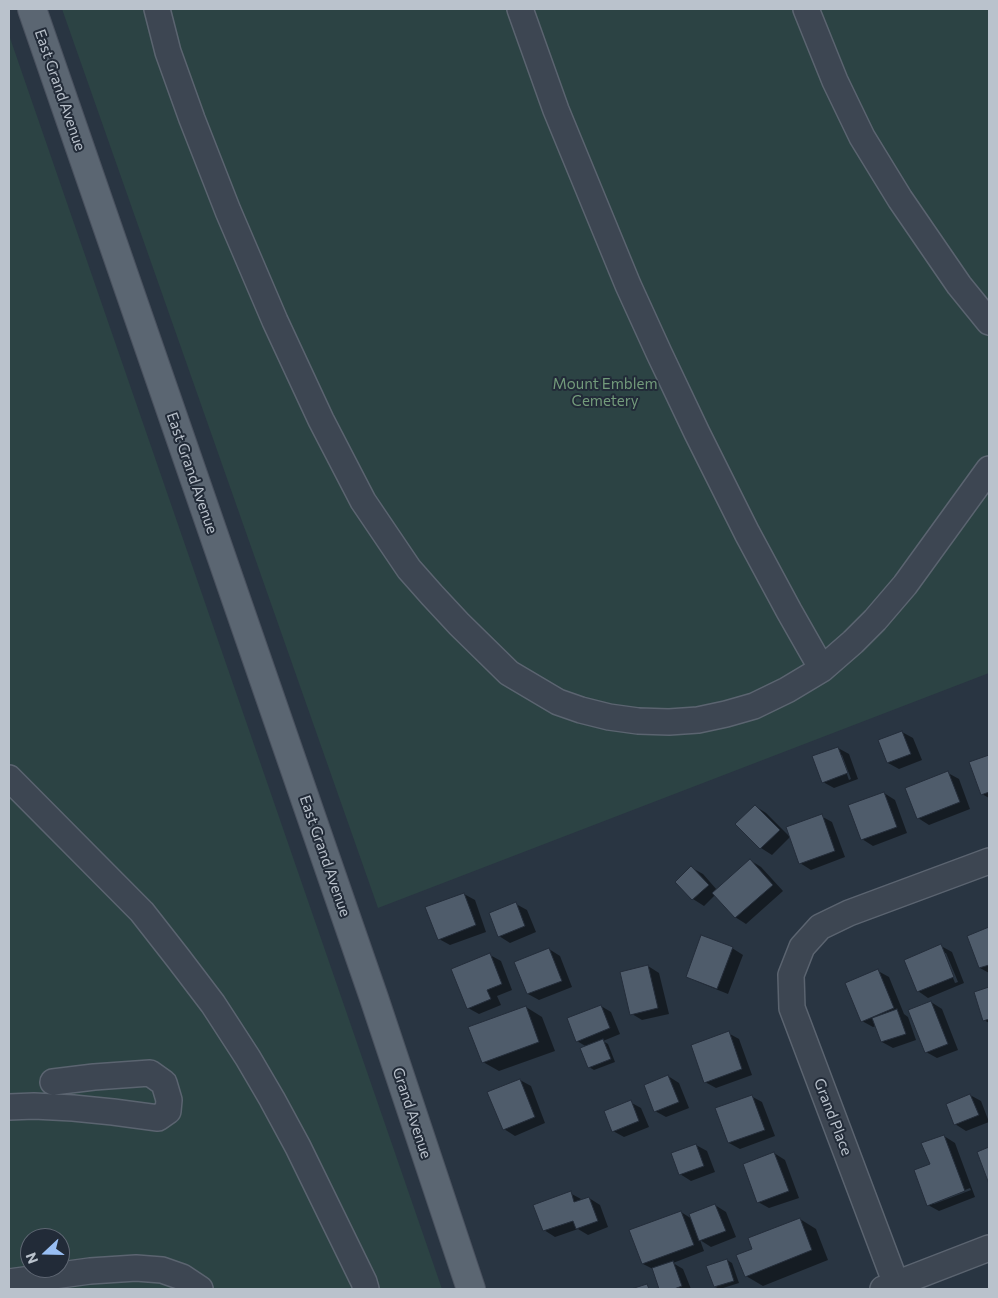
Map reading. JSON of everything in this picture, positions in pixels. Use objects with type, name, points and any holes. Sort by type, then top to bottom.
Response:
[{"type":"main road","name":"East Grand Avenue","points":[[32,9],[353,937]]},
{"type":"main road","name":"Grand Avenue","points":[[353,937],[471,1289]]},
{"type":"street","points":[[157,9],[171,60],[228,211],[275,321],[321,420],[363,501],[409,569],[458,624],[509,673],[558,702],[609,717],[638,721],[669,722],[698,720],[726,714],[754,706],[787,690],[822,668],[853,642],[875,620],[899,592],[989,469]]},
{"type":"street","points":[[520,9],[556,110],[624,276],[655,344],[697,433],[788,611],[822,668]]},
{"type":"street","points":[[806,9],[835,81],[862,137],[900,199],[959,285],[989,322]]},
{"type":"street","points":[[9,778],[142,912],[213,1004],[248,1058],[298,1147],[366,1289]]},
{"type":"street","name":"Grand Place","points":[[889,1287],[792,1008],[791,975],[802,948],[820,927],[849,913],[989,861]]},
{"type":"street","points":[[9,1107],[72,1108],[158,1118],[168,1111],[169,1100],[164,1083],[150,1073],[53,1082]]},
{"type":"street","points":[[889,1287],[989,1248]]},
{"type":"street","points":[[9,1282],[90,1271],[136,1268],[162,1270],[182,1277],[200,1289]]},
{"type":"green space","name":"Mount Emblem Cemetery","points":[[62,9],[989,9],[989,673],[378,908]]},
{"type":"green space","points":[[9,35],[442,1289],[9,1289]]},
{"type":"building","points":[[902,731],[911,754],[887,763],[878,740]]},
{"type":"building","points":[[838,747],[848,773],[822,783],[812,756]]},
{"type":"building","points":[[989,755],[989,792],[981,795],[969,762]]},
{"type":"building","points":[[948,771],[960,802],[917,819],[905,788]]},
{"type":"building","points":[[884,792],[897,827],[861,840],[848,805]]},
{"type":"building","points":[[755,805],[780,830],[760,849],[735,824]]},
{"type":"building","points":[[822,814],[835,851],[799,864],[786,827]]},
{"type":"building","points":[[750,859],[773,885],[735,918],[712,893]]},
{"type":"building","points":[[691,866],[709,885],[692,900],[675,882]]},
{"type":"building","points":[[464,893],[476,925],[438,940],[425,907]]},
{"type":"building","points":[[516,902],[525,926],[498,937],[489,913]]},
{"type":"building","points":[[989,927],[989,965],[979,968],[967,936]]},
{"type":"building","points":[[701,935],[733,947],[717,989],[686,977]]},
{"type":"building","points":[[941,944],[954,977],[917,992],[904,960]]},
{"type":"building","points":[[549,948],[562,981],[527,994],[514,962]]},
{"type":"building","points":[[490,953],[502,984],[487,990],[491,999],[467,1009],[451,969]]},
{"type":"building","points":[[648,965],[658,1008],[630,1015],[620,972]]},
{"type":"building","points":[[878,969],[894,1008],[861,1022],[845,983]]},
{"type":"building","points":[[989,987],[989,1019],[983,1021],[974,992]]},
{"type":"building","points":[[931,1001],[948,1044],[925,1053],[908,1010]]},
{"type":"building","points":[[601,1005],[610,1028],[576,1042],[567,1018]]},
{"type":"building","points":[[526,1006],[539,1042],[482,1063],[468,1027]]},
{"type":"building","points":[[897,1009],[906,1034],[881,1042],[872,1018]]},
{"type":"building","points":[[729,1031],[742,1069],[704,1083],[691,1045]]},
{"type":"building","points":[[603,1039],[611,1059],[588,1068],[580,1048]]},
{"type":"building","points":[[668,1075],[679,1102],[654,1112],[644,1085]]},
{"type":"building","points":[[520,1079],[535,1117],[503,1130],[487,1092]]},
{"type":"building","points":[[970,1094],[979,1115],[954,1125],[946,1104]]},
{"type":"building","points":[[752,1095],[765,1130],[728,1143],[715,1108]]},
{"type":"building","points":[[631,1100],[639,1121],[612,1132],[604,1111]]},
{"type":"building","points":[[944,1135],[965,1191],[927,1206],[914,1170],[930,1164],[921,1143]]},
{"type":"building","points":[[696,1144],[704,1166],[679,1175],[671,1153]]},
{"type":"building","points":[[989,1147],[989,1184],[977,1152]]},
{"type":"building","points":[[774,1152],[789,1191],[757,1203],[743,1164]]},
{"type":"building","points":[[571,1191],[574,1202],[589,1197],[598,1221],[576,1229],[573,1221],[543,1231],[533,1205]]},
{"type":"building","points":[[715,1204],[726,1231],[699,1241],[689,1214]]},
{"type":"building","points":[[681,1211],[694,1245],[642,1264],[629,1230]]},
{"type":"building","points":[[800,1218],[812,1250],[745,1277],[736,1255],[752,1249],[748,1238]]},
{"type":"building","points":[[727,1259],[734,1281],[714,1287],[706,1266]]},
{"type":"building","points":[[673,1261],[682,1286],[674,1289],[659,1289],[652,1268]]},
{"type":"building","points":[[647,1284],[649,1289],[631,1289]]}]
